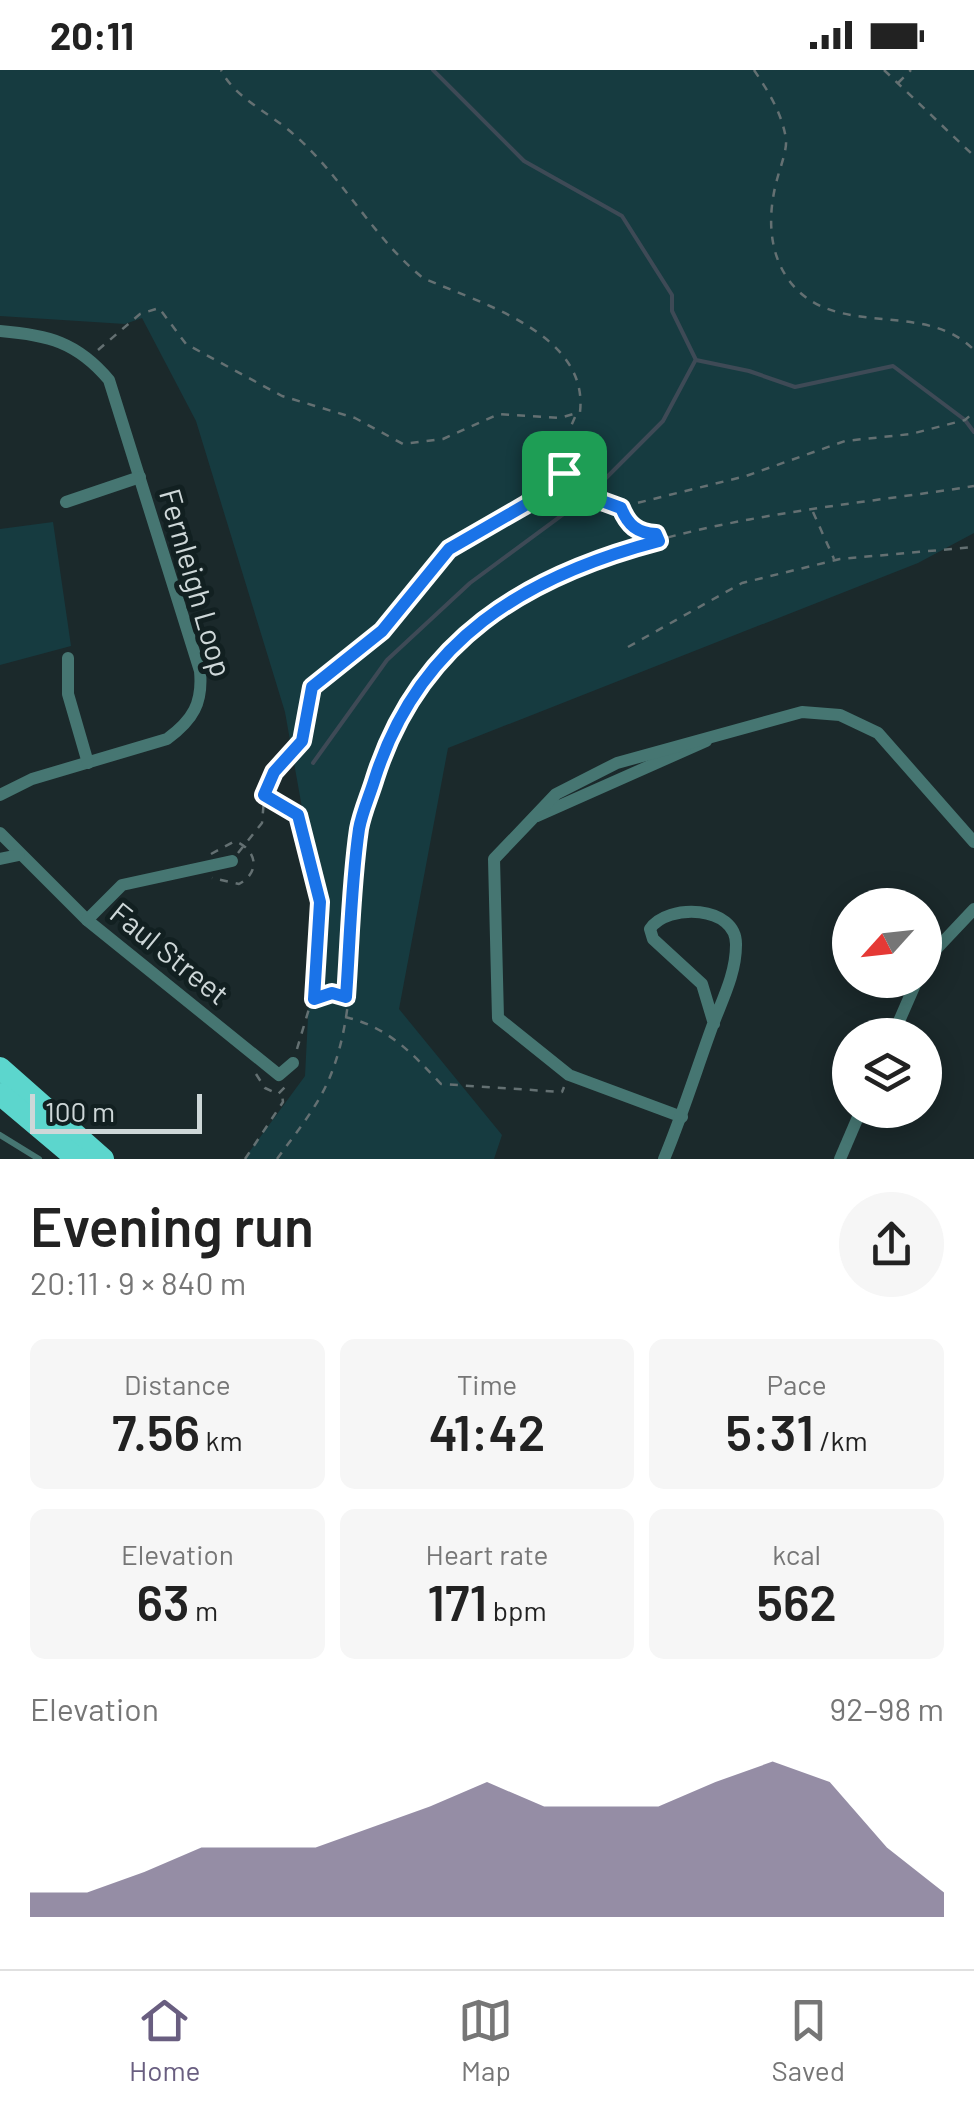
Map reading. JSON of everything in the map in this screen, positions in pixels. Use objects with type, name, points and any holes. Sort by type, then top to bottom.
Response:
[{"type":"highway","points":[[0,1068],[103,1159]]},
{"type":"highway","points":[[0,1094],[77,1159]]},
{"type":"street","points":[[0,331],[63,340],[89,357]]},
{"type":"street","name":"Fernleigh Loop","points":[[0,795],[32,779],[167,739],[184,726],[202,694],[200,671],[109,380],[89,357]]},
{"type":"street","points":[[66,502],[140,477]]},
{"type":"street","points":[[68,658],[68,694],[88,762]]},
{"type":"street","points":[[682,1118],[569,1075],[498,1018],[494,864],[496,854],[531,820],[713,737],[802,712],[859,721],[894,749],[974,842]]},
{"type":"street","name":"Faul Street","points":[[0,833],[87,920],[279,1075],[293,1063]]},
{"type":"street","points":[[0,859],[18,855]]},
{"type":"street","points":[[87,920],[122,885],[232,860]]},
{"type":"street","points":[[942,944],[974,909]]},
{"type":"street","points":[[664,1159],[682,1118],[714,1024],[733,966],[736,935],[724,920],[706,913],[658,920],[650,928],[653,939],[702,984],[714,1024]]},
{"type":"street","points":[[840,1159],[853,1128]]},
{"type":"lane","points":[[0,1135],[40,1159]]},
{"type":"path","points":[[221,70],[242,95],[294,134],[332,174],[404,263],[423,278],[554,344],[572,366],[581,401],[563,445],[564,473],[588,496],[621,508],[746,476],[845,441],[911,434],[965,420],[974,412]]},
{"type":"path","points":[[754,70],[774,102],[786,142],[770,224],[789,280],[828,309],[848,316],[912,318],[962,337],[974,350]]},
{"type":"path","points":[[884,70],[974,156]]},
{"type":"path","points":[[897,84],[911,70]]},
{"type":"path","points":[[89,357],[140,314],[159,308],[186,344],[282,396],[355,418],[403,444],[443,439],[500,414],[575,416]]},
{"type":"path","points":[[232,860],[262,823],[264,795],[274,772],[302,741],[312,687],[382,631],[449,549],[527,504],[564,473]]},
{"type":"path","points":[[278,1159],[319,1101],[334,1068],[344,1017],[360,826],[402,709],[454,645],[527,590],[594,558],[659,541],[974,486]]},
{"type":"path","points":[[621,508],[627,522],[642,533],[656,534],[659,541]]},
{"type":"path","points":[[813,512],[835,560]]},
{"type":"path","points":[[628,647],[742,583],[835,560],[935,547],[974,547]]},
{"type":"path","points":[[264,795],[298,815],[320,902],[314,999],[298,1033],[293,1063]]},
{"type":"path","points":[[314,999],[332,993],[346,997]]},
{"type":"path","points":[[344,1017],[365,1022],[402,1042],[441,1084],[562,1092],[569,1075]]},
{"type":"path","points":[[246,1159],[283,1102],[282,1092]]},
{"type":"shaded area","points":[[0,70],[974,70],[974,533],[918,563],[448,748],[399,1009],[502,1135],[494,1159],[244,1159],[305,1076],[315,881],[285,712],[196,421],[142,318],[125,324],[0,316]]},
{"type":"shaded area","points":[[53,522],[71,646],[0,665],[0,529]]},
{"type":"waterway","points":[[433,70],[524,161],[622,216],[672,295],[672,311],[696,360],[749,371],[795,387],[893,366],[965,420],[974,432]]},
{"type":"waterway","points":[[313,763],[387,660],[470,583],[588,496],[663,421],[695,361]]},
{"type":"route","points":[[564,473],[588,496],[621,508],[627,522],[642,533],[656,534],[659,541],[594,558],[527,590],[454,645],[424,679],[402,709],[387,740],[360,826],[346,997],[332,993],[314,999],[320,902],[298,815],[264,795],[274,772],[302,741],[312,687],[382,631],[400,612],[426,572],[449,549],[527,504],[564,473]]}]
